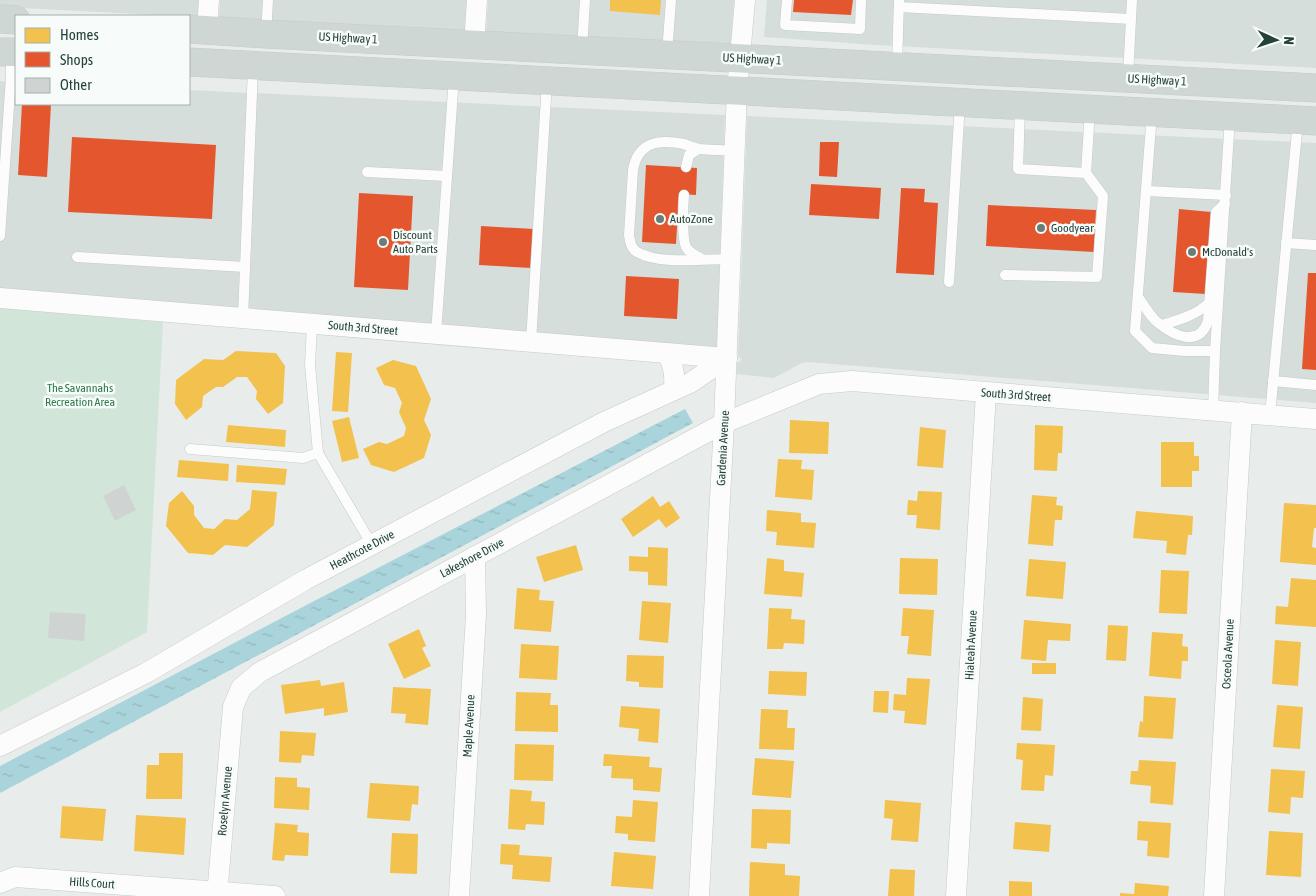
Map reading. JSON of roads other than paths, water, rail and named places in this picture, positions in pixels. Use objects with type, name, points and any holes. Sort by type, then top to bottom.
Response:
[{"type":"main road","points":[[0,19],[15,20]]},
{"type":"main road","name":"US Highway 1","points":[[198,29],[1316,88]]},
{"type":"main road","points":[[190,62],[1307,121]]},
{"type":"main road","points":[[1084,108],[1112,96],[1122,88],[1128,79]]},
{"type":"main road","points":[[1152,112],[1170,97],[1215,83]]},
{"type":"street","points":[[198,29],[209,0]]},
{"type":"street","points":[[474,44],[477,0]]},
{"type":"street","name":"Gardenia Avenue","points":[[699,896],[724,423],[737,90],[745,0]]},
{"type":"street","name":"South 3rd Street","points":[[0,298],[727,358]]},
{"type":"street","points":[[667,353],[675,375],[674,390]]},
{"type":"street","name":"Heathcote Drive","points":[[0,746],[146,673],[305,580],[604,422],[690,383],[727,358]]},
{"type":"street","name":"South 3rd Street","points":[[724,423],[818,384],[852,381],[1316,419]]},
{"type":"street","name":"Hialeah Avenue","points":[[956,896],[986,393]]},
{"type":"street","name":"Osceola Avenue","points":[[1214,896],[1242,412]]},
{"type":"street","name":"Lakeshore Drive","points":[[234,707],[241,688],[260,672],[724,423]]},
{"type":"street","name":"Maple Avenue","points":[[459,896],[476,615],[475,556]]},
{"type":"street","name":"Roselyn Avenue","points":[[217,894],[234,707]]},
{"type":"street","name":"Hills Court","points":[[0,883],[15,877],[217,894],[275,896]]},
{"type":"lane","points":[[266,34],[268,0]]},
{"type":"lane","points":[[582,50],[585,0]]},
{"type":"lane","points":[[667,55],[671,0]]},
{"type":"lane","points":[[787,0],[785,25],[860,29],[861,0]]},
{"type":"lane","points":[[1128,79],[1132,0]]},
{"type":"lane","points":[[897,67],[899,3],[1131,19]]},
{"type":"lane","points":[[0,236],[9,107],[9,52]]},
{"type":"lane","points":[[243,318],[253,65]]},
{"type":"lane","points":[[436,334],[454,75]]},
{"type":"lane","points":[[531,342],[547,80]]},
{"type":"lane","points":[[949,282],[960,102]]},
{"type":"lane","points":[[1020,105],[1018,169],[1086,173]]},
{"type":"lane","points":[[1005,275],[1098,277],[1103,196],[1086,173],[1084,108]]},
{"type":"lane","points":[[1152,112],[1135,331],[1152,348],[1215,351]]},
{"type":"lane","points":[[1213,410],[1230,116]]},
{"type":"lane","points":[[1270,415],[1286,243],[1307,121]]},
{"type":"lane","points":[[731,259],[673,261],[636,252],[630,245],[629,235],[633,170],[635,160],[640,151],[650,144],[659,142],[683,144],[698,149],[735,151]]},
{"type":"lane","points":[[686,167],[688,155],[698,149]]},
{"type":"lane","points":[[366,172],[447,176]]},
{"type":"lane","points":[[1147,191],[1225,200]]},
{"type":"lane","points":[[684,195],[683,216],[686,247],[702,259]]},
{"type":"lane","points":[[1138,297],[1156,321],[1181,336],[1192,337],[1205,331],[1210,302],[1216,212],[1225,200]]},
{"type":"lane","points":[[1286,243],[1316,245]]},
{"type":"lane","points":[[77,257],[245,267]]},
{"type":"lane","points":[[1162,325],[1185,318],[1204,308],[1210,302]]},
{"type":"lane","points":[[312,324],[310,365],[318,454],[372,545]]},
{"type":"lane","points":[[1273,381],[1316,384]]},
{"type":"lane","points":[[190,449],[303,458],[318,454]]},
{"type":"water","points":[[685,409],[693,423],[0,793],[0,766]]},
{"type":"place","name":"AutoZone","points":[[660,219]]},
{"type":"place","name":"Goodyear","points":[[1041,228]]},
{"type":"place","name":"Discount Auto Parts","points":[[383,242]]},
{"type":"place","name":"McDonald's","points":[[1192,252]]},
{"type":"park label","name":"The Savannahs Recreation Area","points":[[80,395]]}]
